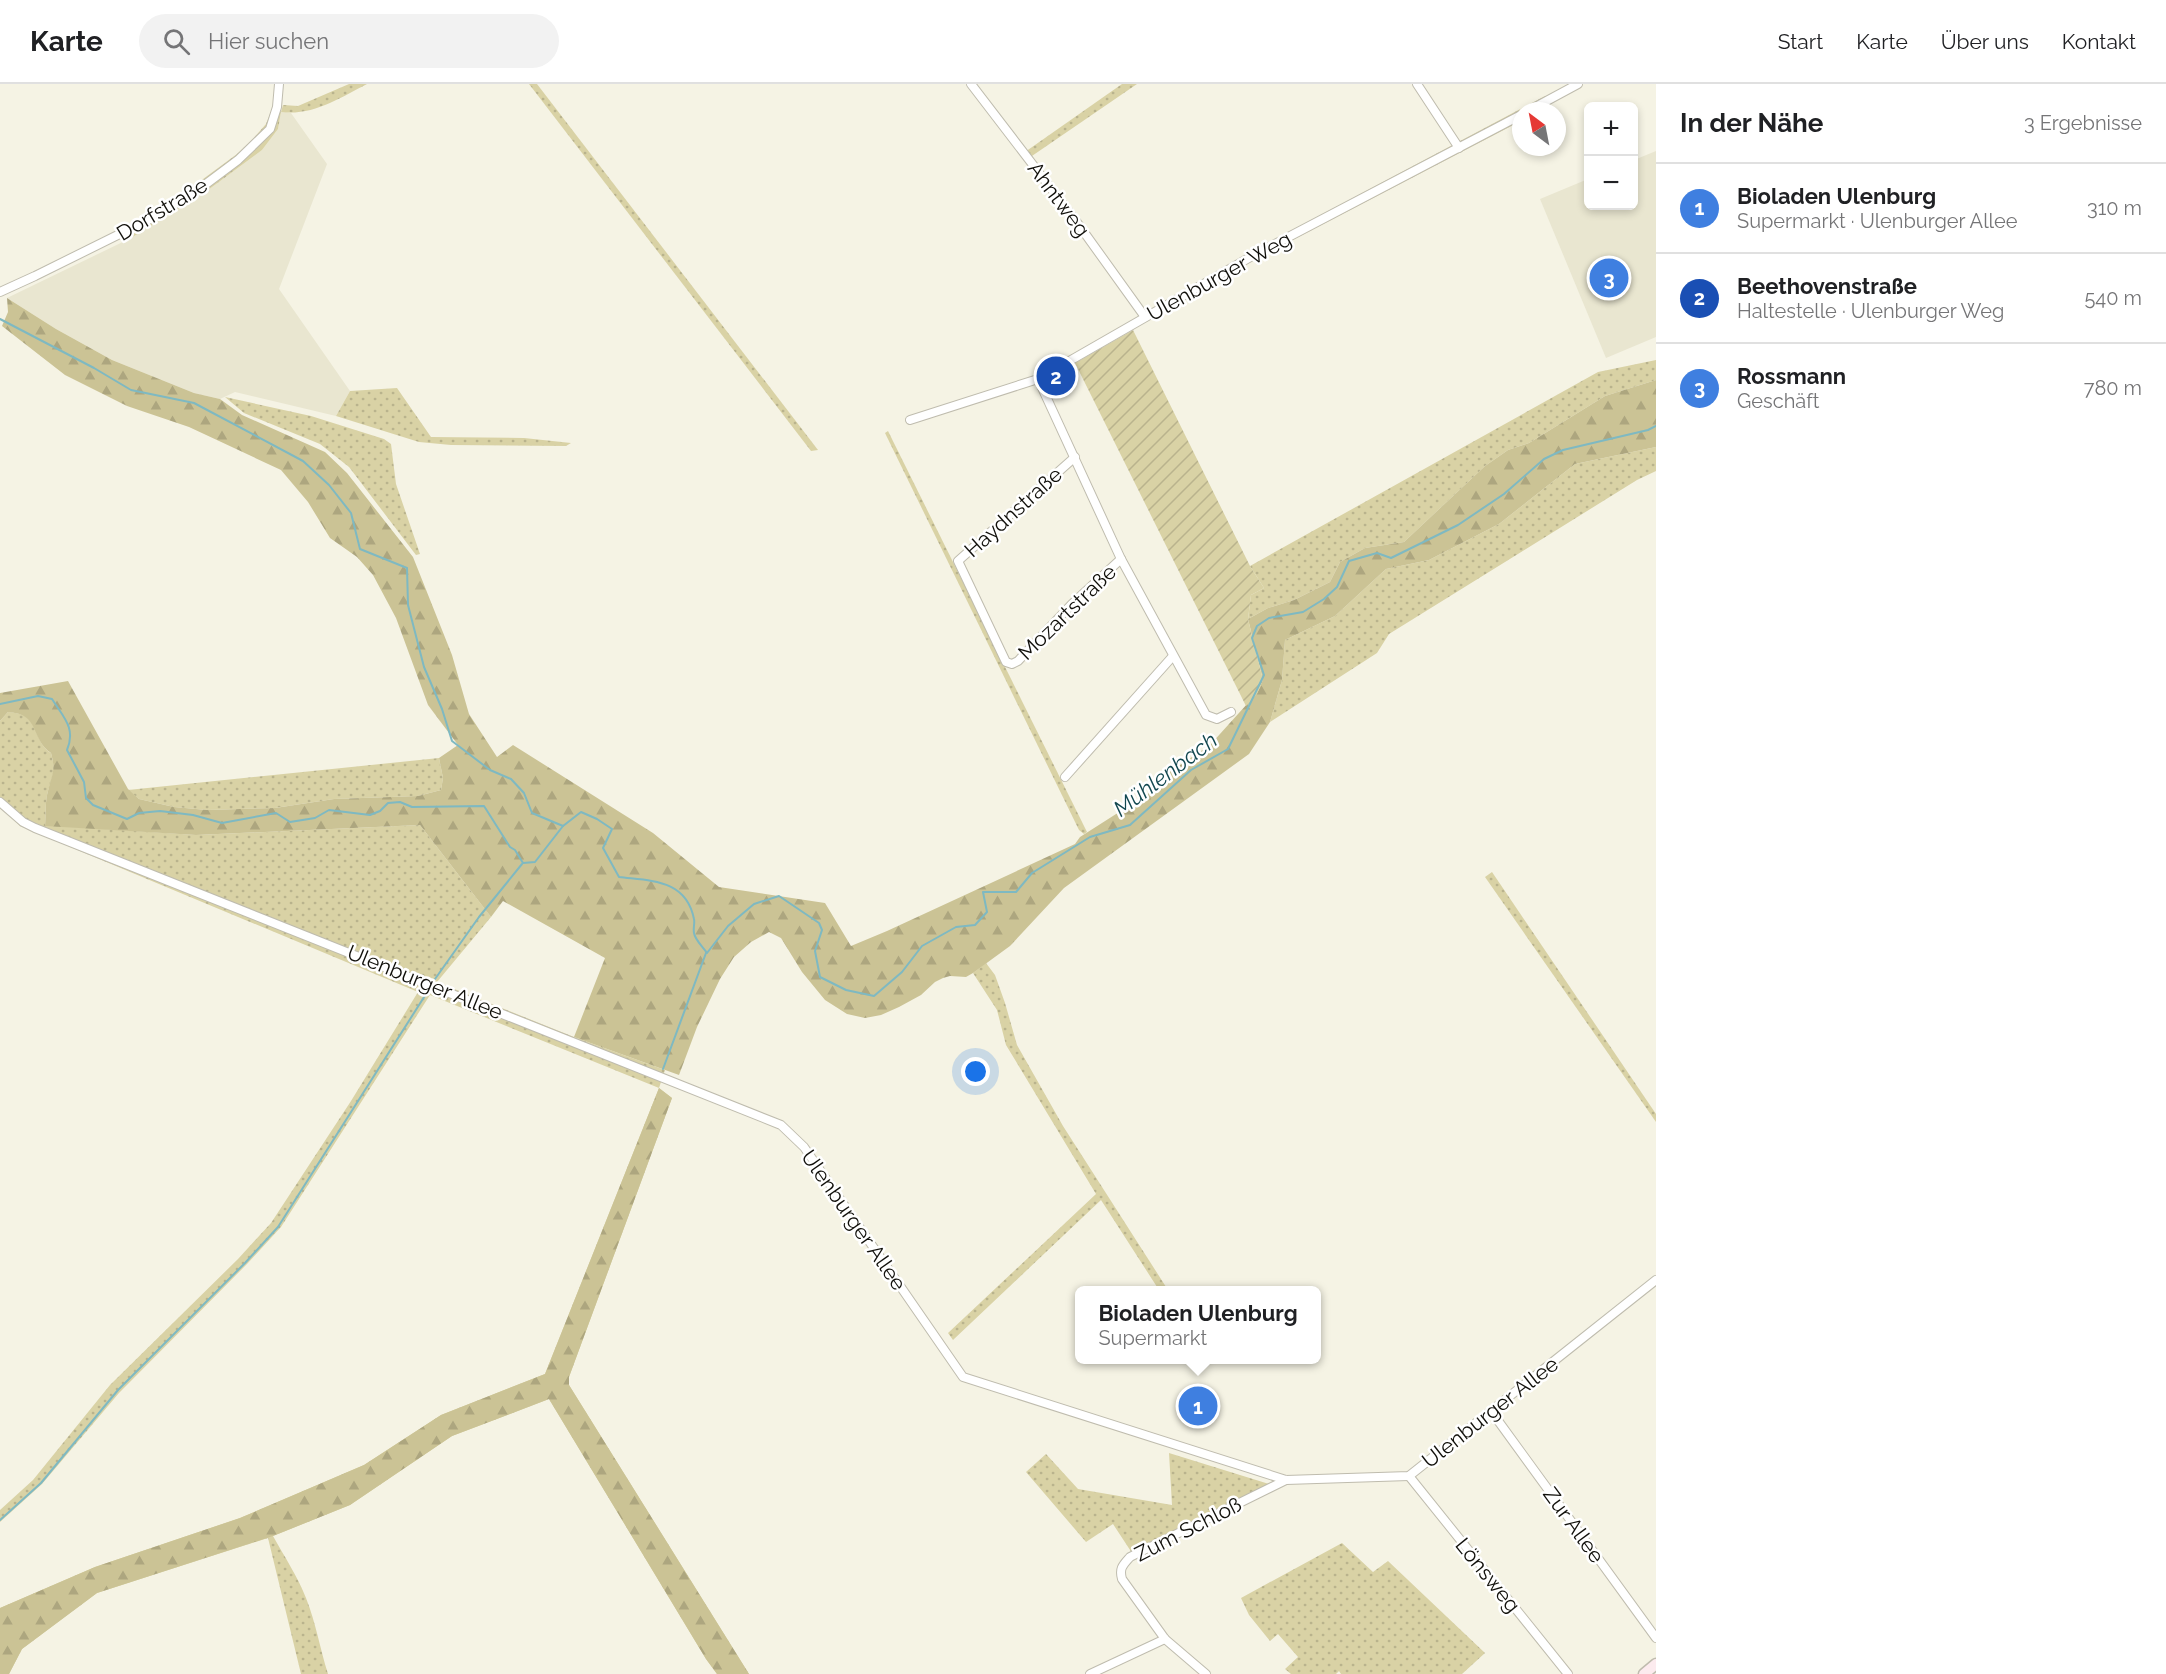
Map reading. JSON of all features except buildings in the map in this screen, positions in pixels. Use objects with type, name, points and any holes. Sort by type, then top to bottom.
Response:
[{"type":"main road","points":[[1644,1674],[1656,1664]]},
{"type":"street","name":"Dorfstraße","points":[[0,292],[148,220],[194,193],[229,167],[258,143],[270,129],[278,107],[279,84]]},
{"type":"street","name":"Ahntweg","points":[[971,84],[1076,221],[1144,317]]},
{"type":"street","points":[[1417,84],[1458,148]]},
{"type":"street","points":[[1545,102],[1578,84]]},
{"type":"street","name":"Ulenburger Weg","points":[[910,420],[1038,378],[1254,255],[1512,119]]},
{"type":"street","points":[[1038,378],[1121,559],[1206,715],[1217,719],[1231,712]]},
{"type":"street","name":"Haydnstraße","points":[[1012,664],[1006,662],[958,561],[1075,457]]},
{"type":"street","name":"Mozartstraße","points":[[1012,664],[1018,662],[1072,604],[1121,559]]},
{"type":"street","points":[[1065,777],[1173,656]]},
{"type":"street","name":"Ulenburger Allee","points":[[0,802],[23,822],[35,828],[781,1125],[804,1147],[963,1377],[1286,1480],[1409,1476],[1656,1280]]},
{"type":"street","name":"Zur Allee","points":[[1491,1411],[1656,1638]]},
{"type":"street","name":"Lönsweg","points":[[1409,1476],[1568,1674]]},
{"type":"street","name":"Zum Schloß","points":[[1206,1674],[1165,1639],[1122,1580],[1120,1572],[1122,1566],[1130,1557],[1286,1480]]},
{"type":"street","points":[[1090,1674],[1165,1639]]},
{"type":"shaded area","points":[[349,84],[367,84],[315,109],[293,113],[281,112],[283,105],[298,106]]},
{"type":"shaded area","points":[[529,84],[537,84],[818,450],[811,451]]},
{"type":"shaded area","points":[[1122,84],[1137,84],[1029,158],[1025,152]]},
{"type":"shaded area","points":[[1545,96],[1549,102],[1534,102]]},
{"type":"shaded area","points":[[272,109],[281,112],[278,129],[262,150],[204,193],[131,238],[117,232],[176,199],[237,154],[253,139],[266,124]]},
{"type":"shaded area","points":[[281,112],[291,113],[327,164],[279,289],[350,391],[336,416],[235,392],[220,399],[194,393],[112,360],[7,298],[131,238],[204,193],[262,150],[278,129]]},
{"type":"shaded area","points":[[1512,114],[1512,126],[1258,258],[1253,251]]},
{"type":"shaded area","points":[[1656,151],[1656,337],[1606,358],[1540,199],[1584,181],[1584,210],[1638,210],[1638,158]]},
{"type":"shaded area","points":[[1133,330],[1250,566],[1264,588],[1251,595],[1248,619],[1263,680],[1257,694],[1246,706],[1075,363]]},
{"type":"shaded area","points":[[1656,360],[1656,380],[1605,396],[1529,443],[1508,450],[1485,466],[1404,542],[1365,548],[1340,562],[1330,582],[1294,600],[1268,608],[1248,619],[1251,595],[1264,588],[1250,566],[1598,372]]},
{"type":"shaded area","points":[[397,388],[431,437],[524,438],[571,443],[566,446],[451,445],[419,442],[336,416],[350,391]]},
{"type":"shaded area","points":[[225,397],[311,416],[384,439],[391,444],[396,484],[420,554],[416,555],[349,467],[320,444],[244,413]]},
{"type":"shaded area","points":[[888,431],[1087,832],[1084,834],[1079,830],[885,433]]},
{"type":"shaded area","points":[[1656,447],[1656,471],[1637,480],[1389,634],[1377,653],[1270,722],[1282,680],[1285,640],[1335,616],[1386,569],[1429,560],[1499,524],[1575,464]]},
{"type":"shaded area","points":[[8,712],[27,717],[40,741],[51,753],[53,772],[47,795],[45,825],[196,835],[420,825],[491,917],[437,982],[574,1037],[665,1070],[659,1088],[430,995],[281,1227],[119,1393],[42,1484],[0,1522],[0,1510],[33,1480],[110,1385],[238,1259],[271,1223],[351,1101],[418,992],[20,826],[0,807],[0,721]]},
{"type":"shaded area","points":[[439,758],[443,778],[441,790],[418,796],[334,799],[275,808],[207,810],[174,807],[139,799],[128,790]]},
{"type":"shaded area","points":[[1492,872],[1656,1114],[1656,1122],[1485,877]]},
{"type":"shaded area","points":[[986,963],[995,975],[1017,1045],[1063,1126],[1165,1286],[1156,1286],[1101,1200],[953,1340],[948,1333],[1096,1194],[1006,1045],[997,1010],[973,973]]},
{"type":"shaded area","points":[[659,1088],[672,1098],[569,1377],[569,1385],[749,1674],[717,1674],[706,1659],[549,1399],[452,1436],[350,1505],[273,1536],[306,1598],[328,1674],[301,1674],[268,1538],[97,1593],[22,1649],[9,1674],[0,1674],[0,1608],[95,1567],[240,1518],[364,1465],[441,1415],[545,1374]]},
{"type":"shaded area","points":[[1169,1453],[1269,1484],[1132,1553],[1113,1524],[1086,1542],[1026,1472],[1046,1454],[1078,1489],[1172,1505]]},
{"type":"shaded area","points":[[1342,1543],[1373,1572],[1388,1561],[1485,1653],[1462,1674],[1341,1674],[1339,1671],[1336,1674],[1291,1674],[1285,1669],[1298,1657],[1278,1634],[1270,1641],[1249,1615],[1241,1598]]},
{"type":"green space","points":[[7,298],[112,360],[194,393],[220,399],[242,415],[325,452],[347,473],[413,557],[452,655],[469,714],[497,757],[513,745],[653,833],[719,887],[825,903],[851,946],[1075,844],[1080,837],[1149,793],[1162,777],[1210,745],[1257,693],[1263,680],[1248,619],[1268,608],[1294,600],[1330,582],[1340,562],[1365,548],[1404,542],[1485,466],[1508,450],[1529,443],[1605,396],[1656,380],[1656,447],[1575,464],[1499,524],[1429,560],[1386,569],[1335,616],[1285,640],[1282,680],[1270,722],[1249,754],[1064,888],[1010,946],[973,973],[966,977],[943,978],[921,995],[899,1007],[881,1015],[865,1018],[847,1014],[825,1000],[802,972],[781,938],[769,932],[751,942],[734,957],[720,979],[697,1027],[679,1075],[574,1037],[605,958],[503,901],[491,917],[420,825],[196,835],[45,826],[46,799],[53,768],[51,753],[44,747],[26,717],[8,712],[0,721],[0,693],[68,681],[128,789],[139,799],[174,807],[207,810],[275,808],[334,799],[418,796],[441,790],[443,778],[439,758],[458,745],[428,705],[396,618],[373,575],[357,557],[330,538],[308,502],[281,470],[189,427],[127,406],[65,375],[2,326],[8,312]]},
{"type":"green space","points":[[659,1088],[672,1098],[569,1377],[569,1385],[749,1674],[717,1674],[706,1659],[549,1399],[452,1436],[350,1505],[273,1536],[97,1593],[22,1649],[9,1674],[0,1674],[0,1608],[95,1567],[240,1518],[364,1465],[441,1415],[545,1374]]},
{"type":"waterway","points":[[0,319],[131,390],[194,403],[303,461],[329,485],[351,513],[360,549],[407,568],[408,605],[424,667],[442,709],[452,741],[490,770],[511,779],[524,793],[532,813],[563,826]]},
{"type":"waterway","name":"Mühlenbach","points":[[0,704],[38,696],[52,699],[67,723],[70,735],[67,750],[84,782],[86,798],[93,805],[127,819],[139,813],[160,811],[193,815],[222,823],[276,813],[290,822],[315,818],[329,810],[370,815],[380,811],[388,803],[400,802],[412,807],[484,806],[523,863],[535,862],[563,826],[581,812],[612,829],[603,848],[619,877],[666,884],[683,896],[690,906],[697,941],[707,953],[728,926],[754,904],[779,896],[819,923],[822,930],[815,951],[820,977],[846,990],[874,996],[902,972],[922,946],[956,927],[975,925],[987,912],[983,892],[1016,892],[1032,873],[1090,837],[1130,825],[1191,770],[1228,749],[1264,675],[1252,638],[1257,626],[1269,618],[1303,612],[1324,599],[1337,587],[1349,561],[1377,553],[1391,558],[1458,525],[1504,494],[1544,459],[1563,450],[1648,430],[1656,426]]},
{"type":"waterway","points":[[435,979],[479,917],[522,864]]},
{"type":"waterway","points":[[663,1069],[706,953]]},
{"type":"waterway","points":[[0,1520],[41,1483],[118,1390],[278,1227],[426,994]]},
{"type":"place","name":"Rossmann","points":[[1609,278]]},
{"type":"place","name":"Beethovenstraße","points":[[1056,376]]},
{"type":"place","name":"Bioladen Ulenburg","points":[[1198,1406]]}]
